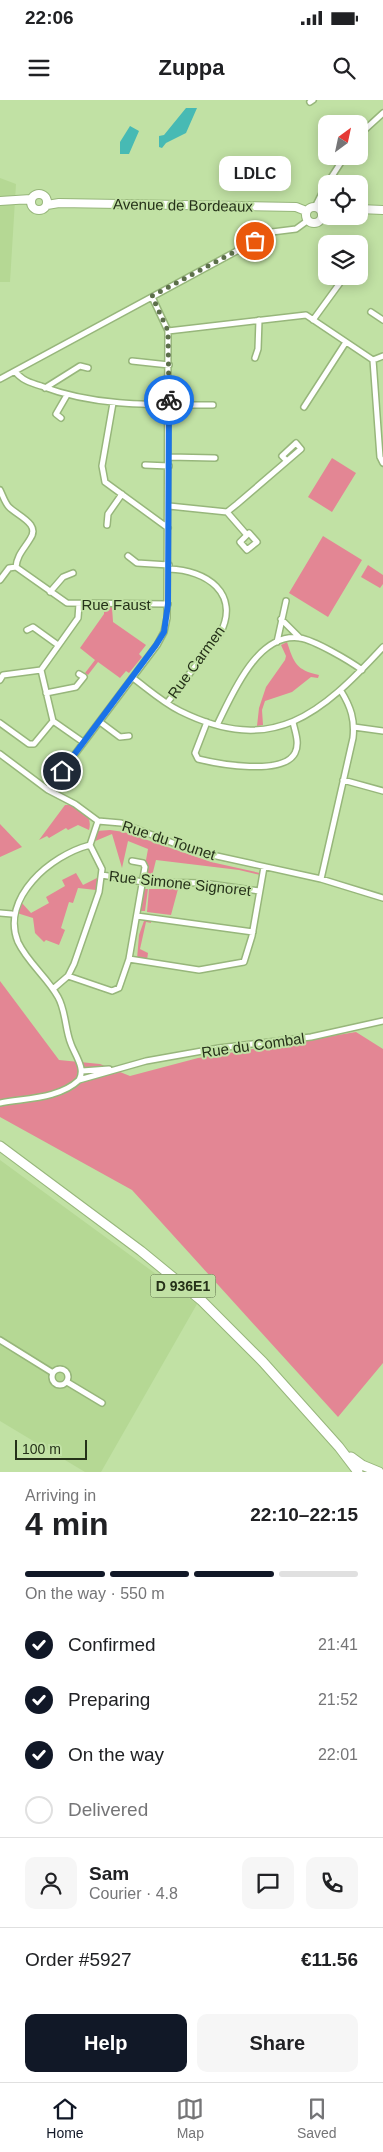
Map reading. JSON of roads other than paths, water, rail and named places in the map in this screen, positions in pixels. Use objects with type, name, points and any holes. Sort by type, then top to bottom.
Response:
[{"type":"main road","points":[[0,201],[32,203],[37,194],[45,196],[47,205]]},
{"type":"main road","name":"Avenue de Bordeaux","points":[[45,196],[59,203]]},
{"type":"main road","name":"Avenue de Bordeaux","points":[[32,203],[40,210],[47,205],[59,203],[296,207],[306,211]]},
{"type":"main road","points":[[318,209],[315,207],[306,211],[307,221],[312,223],[318,222]]},
{"type":"main road","points":[[368,209],[383,210]]},
{"type":"main road","name":"D 936E1","points":[[2,1146],[202,1301],[245,1343],[339,1447],[358,1472]]},
{"type":"main road","name":"D 936E1","points":[[339,1447],[362,1465],[381,1472]]},
{"type":"street","points":[[368,127],[383,113]]},
{"type":"street","points":[[315,207],[318,201]]},
{"type":"street","points":[[0,379],[272,232],[296,229],[307,221]]},
{"type":"street","points":[[313,320],[338,285]]},
{"type":"street","points":[[48,790],[133,678],[164,632],[168,604],[169,567],[168,331],[152,296]]},
{"type":"street","points":[[371,312],[383,320]]},
{"type":"street","points":[[168,331],[306,315],[373,360]]},
{"type":"street","points":[[255,358],[258,350],[259,320]]},
{"type":"street","points":[[304,407],[346,342]]},
{"type":"street","points":[[373,360],[383,356]]},
{"type":"street","points":[[373,360],[380,457],[383,463]]},
{"type":"street","points":[[132,361],[169,365]]},
{"type":"street","points":[[44,388],[80,366],[88,368]]},
{"type":"street","points":[[15,371],[19,378],[44,388],[67,395],[113,403],[213,405]]},
{"type":"street","points":[[61,418],[56,414],[67,395]]},
{"type":"street","points":[[113,403],[102,474],[105,482],[168,528]]},
{"type":"street","points":[[169,457],[215,458]]},
{"type":"street","points":[[227,512],[287,461]]},
{"type":"street","points":[[145,465],[169,466]]},
{"type":"street","points":[[0,490],[7,504],[32,526],[32,537],[18,555],[16,567],[9,568],[0,580]]},
{"type":"street","points":[[107,525],[108,514],[122,494]]},
{"type":"street","points":[[169,506],[227,512],[247,535]]},
{"type":"street","name":"Rue Carmen","points":[[128,556],[137,563],[191,571],[211,581],[225,601],[227,613],[220,634],[167,703]]},
{"type":"street","name":"Rue Faust","points":[[16,567],[67,604],[168,604]]},
{"type":"street","points":[[50,592],[63,577],[73,573]]},
{"type":"street","points":[[277,642],[286,601]]},
{"type":"street","points":[[79,604],[78,618],[41,670],[53,721],[83,742]]},
{"type":"street","points":[[281,618],[300,638],[362,670]]},
{"type":"street","points":[[26,630],[33,627],[58,645]]},
{"type":"street","points":[[218,725],[242,677],[265,649],[277,642],[300,638]]},
{"type":"street","points":[[133,678],[167,703],[207,722],[258,731],[293,722],[323,706],[341,691],[383,647]]},
{"type":"street","points":[[0,680],[3,675],[41,670]]},
{"type":"street","points":[[46,693],[76,688],[84,678],[79,674]]},
{"type":"street","points":[[321,879],[354,727],[350,705],[341,691]]},
{"type":"street","points":[[0,723],[29,744],[34,744],[53,721]]},
{"type":"street","points":[[100,722],[120,737],[129,736]]},
{"type":"street","points":[[207,722],[195,753],[198,759],[242,767],[283,763],[290,760],[297,747],[293,722]]},
{"type":"street","points":[[354,727],[383,731]]},
{"type":"street","points":[[0,754],[48,790],[75,804],[98,821],[90,845],[53,862],[37,875],[24,890],[12,914],[13,928],[18,942],[27,957],[60,998],[70,1043],[82,1071],[79,1080]]},
{"type":"street","points":[[343,780],[383,790]]},
{"type":"street","name":"Rue du Tounet","points":[[98,821],[121,823],[194,851],[321,879],[383,898]]},
{"type":"street","points":[[53,989],[68,976],[93,914],[102,875],[98,857],[90,845]]},
{"type":"street","points":[[68,976],[112,991],[116,990],[121,984],[129,959],[145,865],[132,861]]},
{"type":"street","points":[[129,959],[199,970],[241,964],[246,960],[253,932],[264,867]]},
{"type":"street","name":"Rue Simone Signoret","points":[[102,875],[143,882],[203,883],[259,891]]},
{"type":"street","points":[[0,913],[12,914]]},
{"type":"street","points":[[137,916],[253,932]]},
{"type":"street","name":"Rue du Combal","points":[[82,1071],[122,1067],[219,1048],[312,1037],[348,1031],[383,1021]]},
{"type":"street","name":"Rue du Combal","points":[[0,1104],[33,1099],[70,1086],[79,1080],[122,1067]]},
{"type":"street","points":[[0,1340],[53,1373]]},
{"type":"street","points":[[56,1370],[63,1370],[68,1375],[67,1382],[62,1386],[55,1384],[52,1380],[53,1373],[56,1370]]},
{"type":"street","points":[[67,1382],[102,1403]]},
{"type":"water","points":[[186,108],[197,108],[186,133],[166,143],[162,148],[159,147],[159,136],[164,135]]},
{"type":"water","points":[[130,126],[139,131],[129,154],[120,154],[120,142]]},
{"type":"place","name":"LDLC","points":[[255,241]]}]
